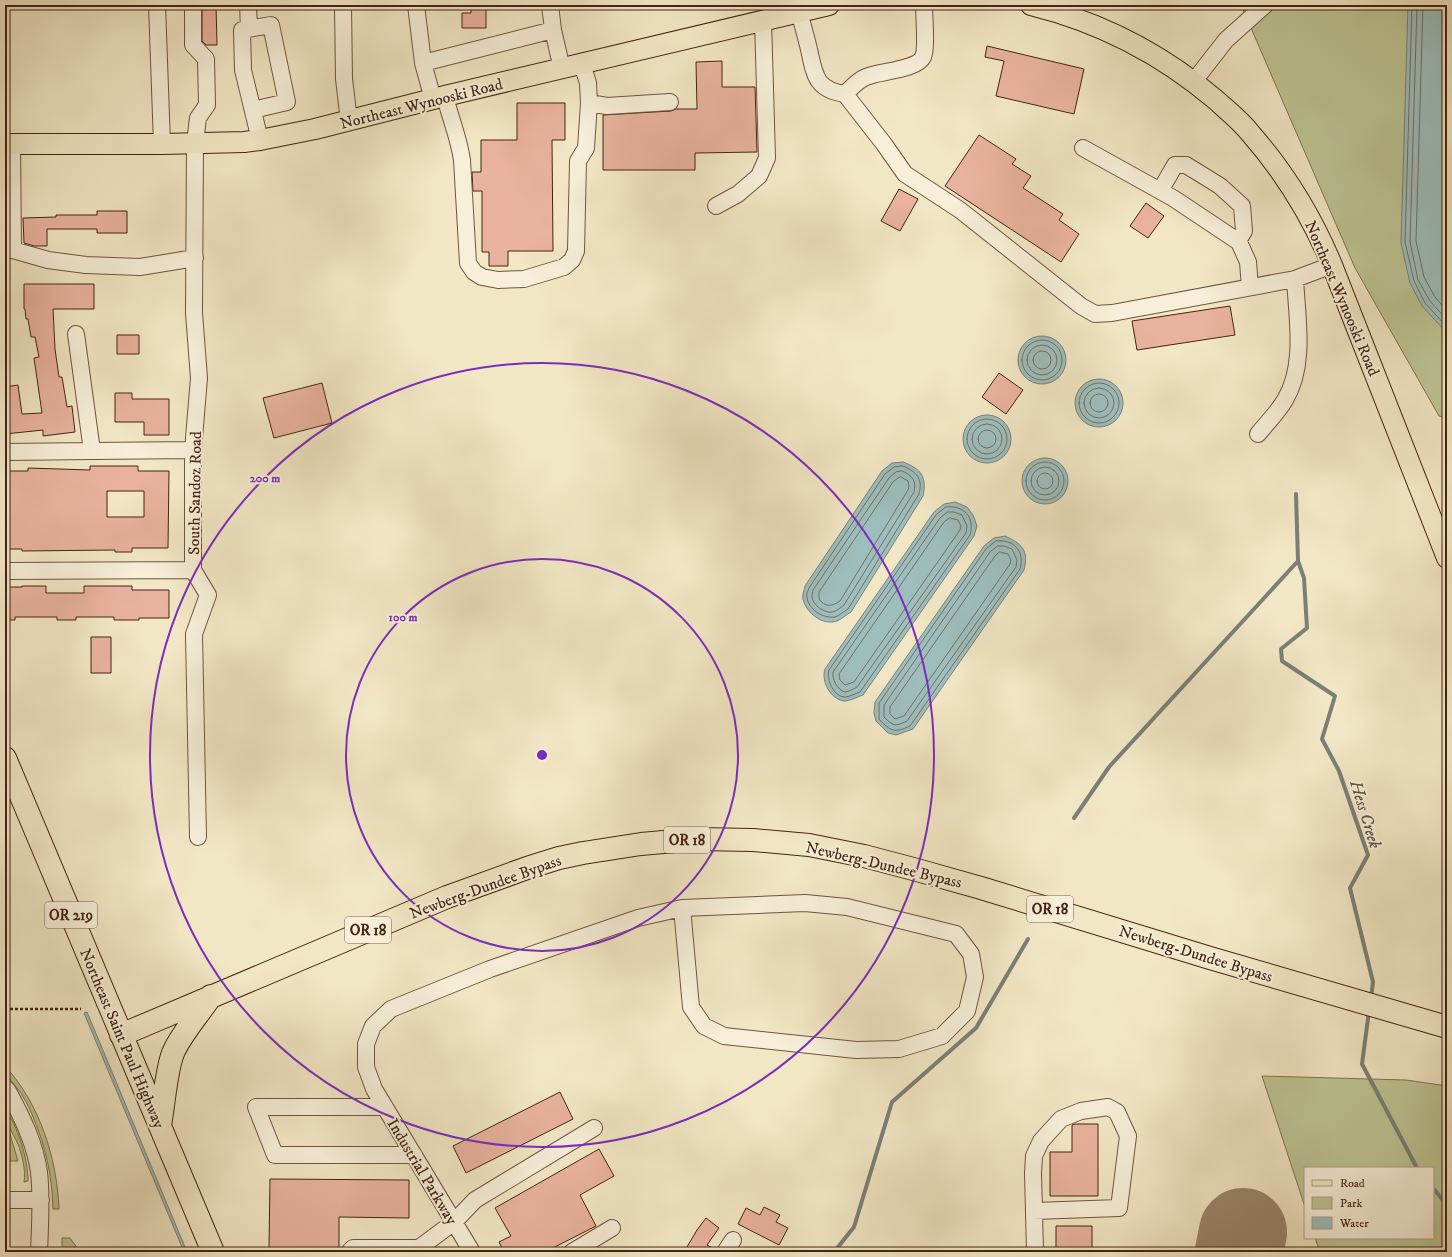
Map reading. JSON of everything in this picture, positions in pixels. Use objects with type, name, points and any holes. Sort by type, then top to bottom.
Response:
[{"type":"highway","name":"Northeast Saint Paul Highway","points":[[5,758],[213,1252]]},
{"type":"highway","name":"Newberg-Dundee Bypass","points":[[121,1035],[447,897],[527,868],[559,858],[584,853],[641,844],[697,839],[753,840],[809,845],[864,856],[981,888],[1250,970],[1447,1027]]},
{"type":"highway","points":[[160,1125],[170,1063],[174,1052],[178,1043],[211,996]]},
{"type":"main road","name":"Northeast Wynooski Road","points":[[8,144],[162,144],[244,142],[260,140],[316,129],[439,98],[829,5]]},
{"type":"main road","name":"Northeast Wynooski Road","points":[[1031,5],[1058,12],[1110,31],[1150,52],[1194,81],[1250,133],[1283,174],[1323,243],[1447,558]]},
{"type":"street","points":[[157,5],[162,144]]},
{"type":"street","name":"South Sandoz Road","points":[[193,5],[193,45],[206,59],[207,105],[198,118],[195,143],[194,312],[199,378],[193,450],[193,570],[208,594],[194,634],[198,837]]},
{"type":"street","points":[[248,5],[249,29]]},
{"type":"street","points":[[343,5],[344,80],[348,121]]},
{"type":"street","points":[[416,5],[423,63],[439,98],[450,117],[460,146],[468,263],[474,272],[482,277],[498,280],[524,278],[564,267],[572,260],[576,251],[578,161],[586,148],[589,103],[588,83],[582,64]]},
{"type":"street","points":[[550,5],[553,30],[562,69]]},
{"type":"street","points":[[845,94],[866,76],[916,64],[923,58],[926,49],[924,5]]},
{"type":"street","points":[[1194,81],[1226,40],[1265,5]]},
{"type":"street","points":[[799,12],[810,54],[812,68],[820,82],[827,89],[845,94],[905,174],[960,210],[1057,288],[1095,314],[1112,313],[1295,278],[1332,265]]},
{"type":"street","points":[[716,206],[738,194],[759,176],[767,158],[763,20]]},
{"type":"street","points":[[253,110],[287,102],[271,25],[242,30],[243,70],[260,140]]},
{"type":"street","points":[[423,63],[553,30]]},
{"type":"street","points":[[589,103],[607,106],[670,102]]},
{"type":"street","points":[[8,144],[9,250],[48,260],[86,266],[140,266],[195,258]]},
{"type":"street","points":[[1083,148],[1173,198],[1240,242],[1248,262],[1250,287]]},
{"type":"street","points":[[1160,191],[1175,165],[1186,166],[1220,186],[1242,206],[1244,231],[1238,241]]},
{"type":"street","points":[[1258,434],[1285,401],[1296,373],[1298,353],[1295,278]]},
{"type":"street","points":[[76,334],[92,451]]},
{"type":"street","points":[[5,452],[193,450]]},
{"type":"street","points":[[5,571],[193,570]]},
{"type":"street","name":"Industrial Parkway","points":[[472,1252],[374,1089],[366,1067],[366,1044],[373,1026],[391,1009],[490,969],[638,918],[682,908],[805,903],[847,907],[956,934],[971,954],[975,977],[967,1011],[942,1036],[899,1049],[856,1050],[724,1036],[704,1026],[691,1007],[682,908]]},
{"type":"street","points":[[5,1088],[24,1121],[34,1148],[39,1172],[41,1200],[40,1252]]},
{"type":"street","points":[[385,1107],[256,1107],[275,1155],[414,1155]]},
{"type":"street","points":[[1034,1211],[1119,1208],[1128,1136],[1117,1112],[1108,1108],[1081,1110],[1061,1119],[1041,1141],[1034,1156],[1033,1173],[1035,1252]]},
{"type":"street","points":[[349,1252],[353,1248],[419,1248],[454,1222],[475,1200],[594,1128]]},
{"type":"street","points":[[5,1200],[41,1200]]},
{"type":"street","points":[[572,1252],[612,1228]]},
{"type":"path","points":[[5,1009],[81,1009]]},
{"type":"green space","points":[[1241,5],[1447,5],[1447,418],[1439,416],[1355,268]]},
{"type":"green space","points":[[5,1066],[28,1097],[44,1133],[55,1171],[59,1209],[53,1209],[48,1162],[38,1128],[26,1102],[9,1078]]},
{"type":"green space","points":[[1262,1076],[1406,1080],[1447,1086],[1447,1252],[1320,1252],[1315,1239],[1434,1239],[1434,1167],[1304,1167],[1304,1204]]},
{"type":"green space","points":[[5,1108],[21,1141],[28,1181],[24,1182],[22,1158],[18,1144],[11,1131],[5,1113]]},
{"type":"green space","points":[[5,1124],[10,1134],[18,1161],[10,1161],[5,1142]]},
{"type":"green space","points":[[62,1238],[70,1238],[80,1252],[62,1252]]},
{"type":"water","points":[[1408,5],[1447,5],[1447,333],[1422,306],[1410,283],[1401,243]]},
{"type":"water","points":[[1042,336],[1051,338],[1059,343],[1064,351],[1066,360],[1064,369],[1059,377],[1051,382],[1042,384],[1033,382],[1025,377],[1020,369],[1018,360],[1020,351],[1025,343],[1033,338]]},
{"type":"water","points":[[1099,379],[1108,381],[1116,386],[1121,394],[1123,403],[1121,412],[1116,420],[1108,425],[1099,427],[1090,425],[1082,420],[1077,412],[1075,403],[1077,394],[1082,386],[1090,381]]},
{"type":"water","points":[[987,415],[996,417],[1004,422],[1009,430],[1011,439],[1009,448],[1004,456],[996,461],[987,463],[978,461],[970,456],[965,448],[963,439],[965,430],[970,422],[978,417]]},
{"type":"water","points":[[1041,458],[1049,458],[1058,462],[1064,468],[1068,481],[1064,494],[1058,500],[1049,504],[1041,504],[1032,500],[1026,494],[1022,485],[1022,477],[1026,468],[1032,462]]},
{"type":"water","points":[[903,462],[914,467],[921,474],[924,483],[923,496],[851,612],[837,621],[826,622],[821,620],[811,613],[805,604],[803,596],[805,586],[882,471],[892,463]]},
{"type":"water","points":[[955,502],[967,507],[973,515],[977,526],[974,536],[863,695],[851,700],[839,700],[828,689],[824,679],[825,669],[934,512],[944,504]]},
{"type":"water","points":[[1005,536],[1023,548],[1026,557],[1024,570],[913,729],[896,735],[888,733],[876,721],[874,713],[875,702],[984,546],[994,538]]},
{"type":"water","points":[[87,1012],[187,1252],[184,1252],[84,1013]]},
{"type":"building","points":[[202,5],[216,5],[217,45],[206,45],[202,41]]},
{"type":"building","points":[[471,5],[486,5],[486,28],[462,28],[462,13],[471,13]]},
{"type":"building","points":[[987,46],[1084,69],[1074,114],[996,96],[1004,61],[985,57]]},
{"type":"building","points":[[722,61],[722,87],[755,87],[757,152],[695,153],[695,170],[603,170],[603,115],[671,111],[676,109],[697,109],[696,62]]},
{"type":"building","points":[[517,103],[565,103],[565,140],[552,140],[553,251],[508,251],[508,266],[489,266],[489,252],[482,252],[482,191],[473,191],[472,172],[481,172],[481,140],[517,140]]},
{"type":"building","points":[[979,135],[1016,159],[1012,164],[1031,176],[1023,188],[1063,214],[1059,220],[1079,234],[1061,262],[945,186]]},
{"type":"building","points":[[899,189],[918,199],[900,231],[881,221]]},
{"type":"building","points":[[1146,203],[1164,216],[1148,238],[1130,226]]},
{"type":"building","points":[[97,211],[127,211],[127,233],[97,233],[97,229],[47,229],[47,246],[34,246],[24,243],[23,218],[56,217],[56,215],[97,215]]},
{"type":"building","points":[[24,284],[94,284],[94,309],[53,309],[55,349],[59,377],[62,377],[67,407],[72,406],[75,432],[43,436],[43,430],[5,434],[5,387],[18,385],[22,414],[42,413],[34,358],[39,357],[35,337],[31,337],[28,319],[26,319],[24,309]]},
{"type":"building","points":[[1230,306],[1235,335],[1137,350],[1132,321]]},
{"type":"building","points":[[117,335],[139,335],[139,354],[117,354]]},
{"type":"building","points":[[999,373],[1023,390],[1006,414],[982,397]]},
{"type":"building","points":[[322,383],[332,423],[274,438],[263,398]]},
{"type":"building","points":[[115,393],[132,393],[132,399],[169,399],[169,435],[144,435],[144,422],[115,422]]},
{"type":"building","points":[[90,466],[138,466],[138,471],[169,471],[168,548],[132,548],[132,552],[115,552],[115,550],[22,551],[22,549],[5,549],[5,471],[28,471],[28,468],[90,470]],"holes":[[[107,491],[144,491],[144,517],[107,517]]]},
{"type":"building","points":[[46,586],[46,593],[84,593],[84,586],[132,586],[132,590],[169,590],[169,618],[114,620],[114,617],[76,617],[76,620],[57,620],[57,617],[15,617],[15,620],[5,620],[5,587]]},
{"type":"building","points":[[91,637],[111,637],[111,673],[91,673]]},
{"type":"building","points":[[560,1092],[573,1119],[466,1173],[453,1146]]},
{"type":"building","points":[[1098,1124],[1098,1196],[1050,1196],[1050,1152],[1072,1152],[1072,1125]]},
{"type":"building","points":[[599,1149],[614,1176],[580,1195],[596,1226],[545,1252],[504,1252],[499,1242],[511,1236],[495,1208]]},
{"type":"building","points":[[270,1179],[409,1180],[409,1218],[339,1217],[339,1249],[269,1248]]},
{"type":"building","points":[[764,1207],[780,1215],[776,1222],[788,1228],[779,1245],[738,1224],[746,1208],[760,1215]]},
{"type":"building","points":[[706,1218],[719,1228],[707,1245],[716,1250],[716,1252],[684,1252],[697,1230]]},
{"type":"building","points":[[1056,1226],[1092,1226],[1092,1252],[1056,1252]]},
{"type":"waterway","name":"Hess Creek","points":[[1296,494],[1298,561],[1304,578],[1307,628],[1281,649],[1282,661],[1335,696],[1322,739],[1339,771],[1368,855],[1350,888],[1373,982],[1371,998]]},
{"type":"waterway","points":[[1074,818],[1109,767],[1298,561]]},
{"type":"waterway","points":[[834,1252],[854,1227],[892,1102],[976,1028],[1028,939]]},
{"type":"waterway","name":"Hess Creek","points":[[1369,1011],[1362,1064],[1416,1167]]},
{"type":"waterway","name":"Hess Creek","points":[[1434,1189],[1447,1205]]},
{"type":"runway","points":[[1239,1252],[1243,1232]]}]
